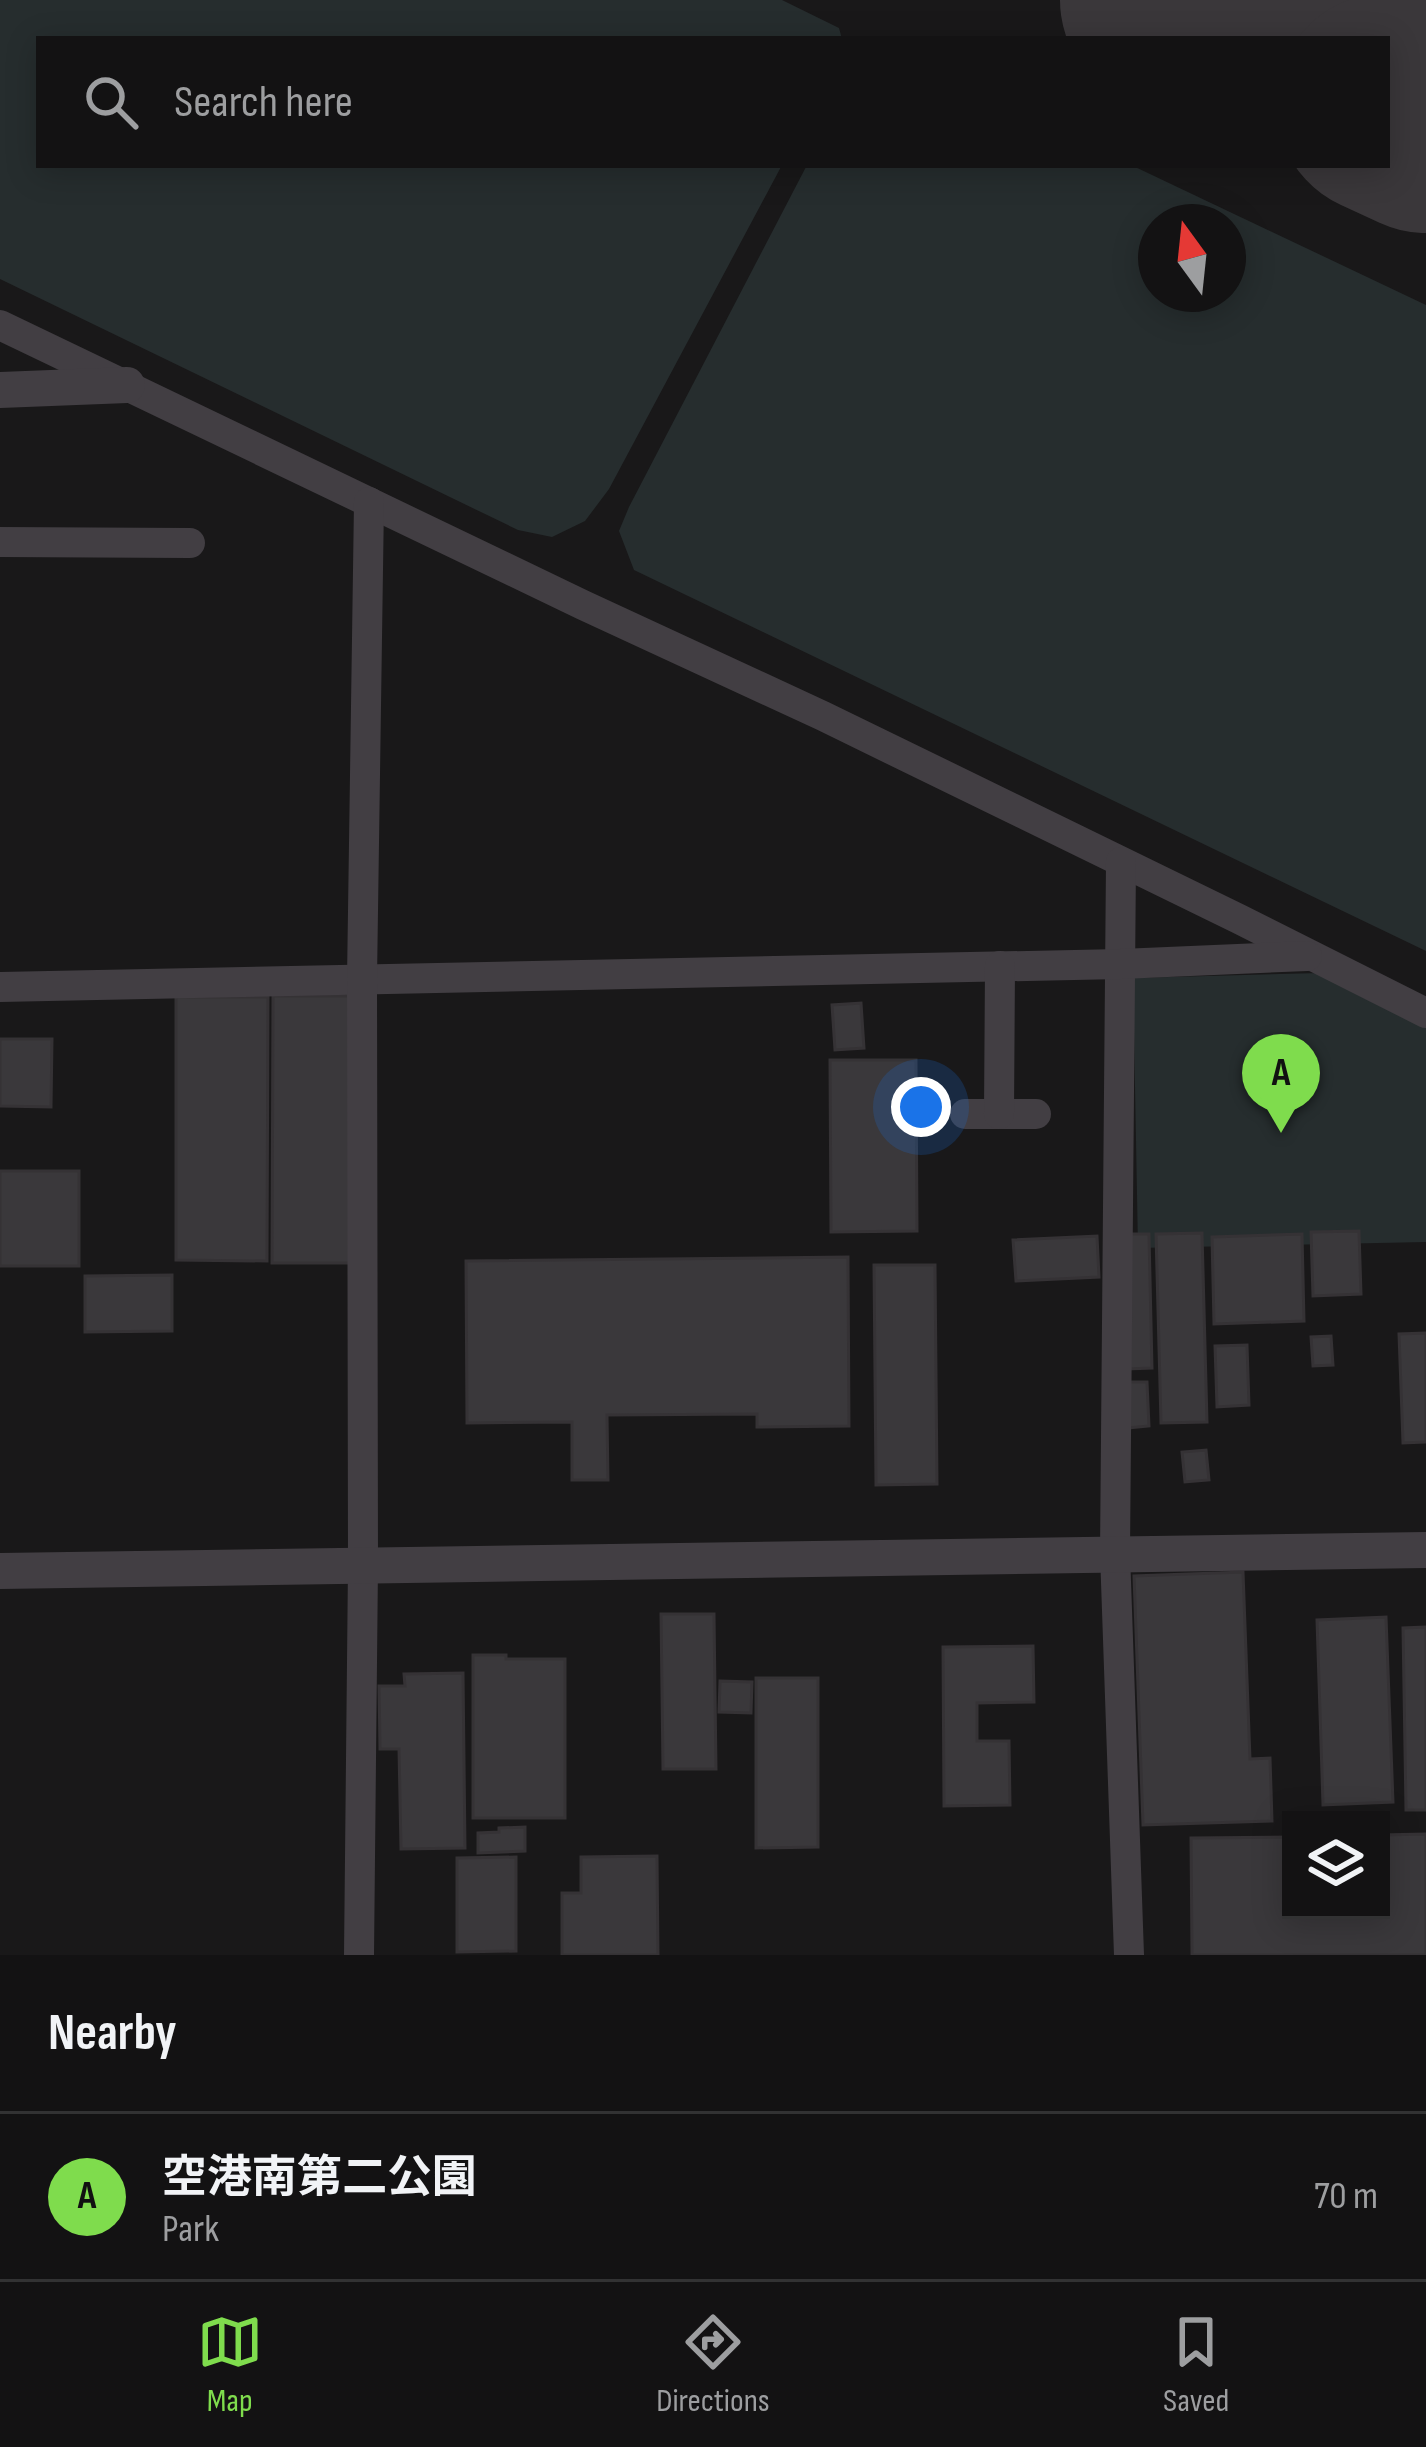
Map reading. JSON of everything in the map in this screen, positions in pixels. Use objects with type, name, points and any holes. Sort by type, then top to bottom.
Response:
[{"type":"street","points":[[0,325],[823,716],[1426,1013]]},
{"type":"street","points":[[0,391],[127,385]]},
{"type":"street","points":[[359,1955],[362,979],[369,502]]},
{"type":"street","points":[[0,542],[190,543]]},
{"type":"street","points":[[1120,862],[1115,1553],[1129,1955]]},
{"type":"street","points":[[0,987],[1313,956]]},
{"type":"street","points":[[999,1114],[1000,966]]},
{"type":"street","points":[[965,1114],[1036,1114]]},
{"type":"street","points":[[0,1571],[1426,1550]]},
{"type":"shaded area","points":[[0,0],[782,0],[839,28],[841,36],[36,36],[36,168],[780,168],[609,489],[585,521],[552,537],[518,530],[0,279]]},
{"type":"shaded area","points":[[805,168],[1137,168],[1213,204],[1138,204],[1138,312],[1246,312],[1246,220],[1426,305],[1426,951],[634,570],[619,531],[629,507]]},
{"type":"shaded area","points":[[1321,973],[1426,1025],[1426,1242],[1138,1248],[1133,978]]},
{"type":"building","points":[[273,996],[358,996],[358,1263],[272,1263]]},
{"type":"building","points":[[176,997],[268,997],[267,1261],[176,1260]]},
{"type":"building","points":[[861,1003],[864,1048],[835,1050],[832,1005]]},
{"type":"building","points":[[0,1039],[52,1039],[51,1107],[0,1106]]},
{"type":"building","points":[[830,1060],[916,1060],[917,1231],[831,1232]]},
{"type":"building","points":[[0,1171],[79,1171],[79,1266],[0,1266]]},
{"type":"building","points":[[1359,1231],[1361,1294],[1313,1296],[1311,1232]]},
{"type":"building","points":[[1202,1233],[1207,1422],[1161,1423],[1156,1234]]},
{"type":"building","points":[[1123,1234],[1149,1234],[1152,1368],[1127,1369]]},
{"type":"building","points":[[1302,1234],[1304,1321],[1214,1324],[1212,1237]]},
{"type":"building","points":[[1097,1236],[1099,1277],[1016,1281],[1013,1240]]},
{"type":"building","points":[[848,1257],[849,1426],[757,1427],[757,1414],[607,1415],[608,1480],[572,1480],[572,1422],[467,1423],[466,1261]]},
{"type":"building","points":[[874,1265],[935,1265],[937,1484],[876,1485]]},
{"type":"building","points":[[172,1275],[172,1331],[85,1332],[85,1276]]},
{"type":"building","points":[[1426,1333],[1426,1442],[1403,1443],[1399,1334]]},
{"type":"building","points":[[1331,1336],[1333,1365],[1313,1366],[1311,1337]]},
{"type":"building","points":[[1247,1345],[1249,1405],[1217,1407],[1215,1346]]},
{"type":"building","points":[[1125,1382],[1147,1382],[1149,1426],[1127,1428]]},
{"type":"building","points":[[1206,1450],[1209,1480],[1185,1482],[1182,1452]]},
{"type":"building","points":[[1243,1572],[1250,1759],[1270,1758],[1272,1821],[1143,1825],[1134,1576]]},
{"type":"building","points":[[661,1614],[714,1614],[716,1769],[663,1769]]},
{"type":"building","points":[[1386,1617],[1393,1802],[1323,1805],[1317,1620]]},
{"type":"building","points":[[1426,1627],[1426,1810],[1406,1810],[1403,1628]]},
{"type":"building","points":[[1033,1646],[1034,1702],[977,1703],[977,1741],[1009,1741],[1010,1805],[944,1806],[943,1647]]},
{"type":"building","points":[[473,1655],[565,1659],[565,1818],[473,1818]]},
{"type":"building","points":[[463,1673],[465,1848],[401,1849],[399,1749],[380,1749],[379,1686],[405,1686],[404,1674]]},
{"type":"building","points":[[756,1678],[818,1678],[818,1847],[756,1848]]},
{"type":"building","points":[[720,1681],[752,1682],[751,1713],[719,1712]]},
{"type":"building","points":[[525,1827],[525,1851],[478,1853],[478,1833]]},
{"type":"building","points":[[1426,1834],[1426,1955],[1192,1955],[1191,1838],[1282,1837],[1282,1919],[1390,1919],[1390,1835]]},
{"type":"building","points":[[657,1856],[658,1955],[562,1955],[562,1893],[581,1893],[581,1857]]},
{"type":"building","points":[[516,1857],[516,1951],[457,1952],[457,1858]]},
{"type":"runway","points":[[1171,0],[1246,36]]},
{"type":"runway","points":[[1390,105],[1426,122]]},
{"type":"place","name":"空港南第二公園","points":[[1281,1133]]}]
